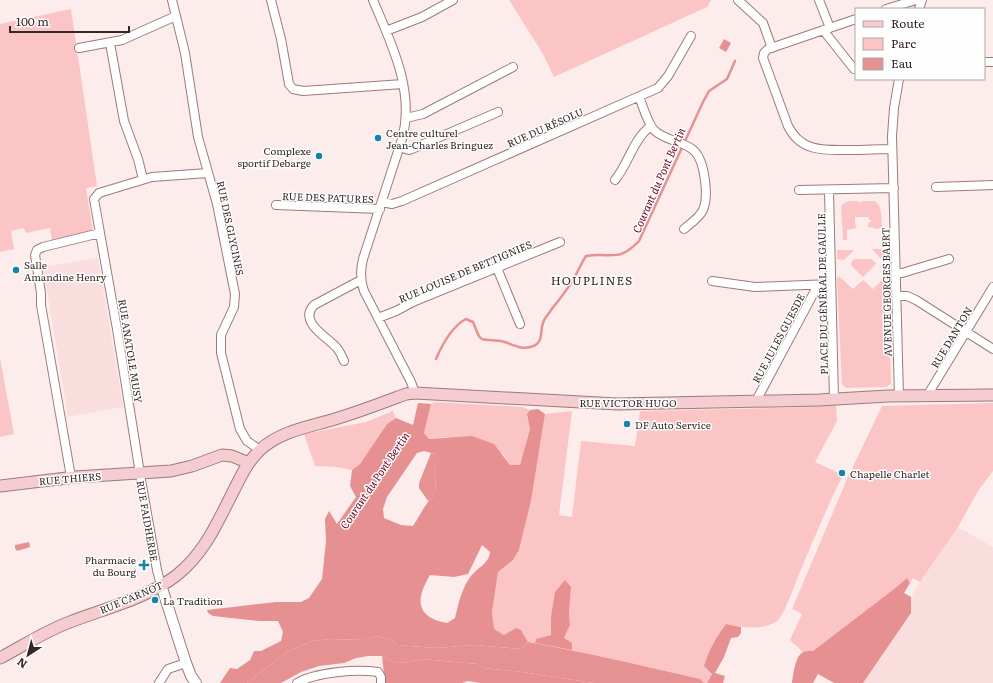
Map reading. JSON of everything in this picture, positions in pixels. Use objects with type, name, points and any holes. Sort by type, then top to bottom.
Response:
[{"type":"main road","name":"RUE VICTOR HUGO","points":[[271,441],[292,431],[345,416],[406,394],[415,393],[607,404],[834,399],[875,396],[993,395]]},
{"type":"main road","name":"RUE CARNOT","points":[[0,658],[59,626],[132,599],[162,585],[184,569],[203,547],[249,463],[260,450],[271,441]]},
{"type":"main road","name":"RUE THIERS","points":[[0,486],[71,477],[176,470],[193,466],[222,455],[232,456],[249,463]]},
{"type":"street","name":"RUE DES GLYCINES","points":[[172,0],[186,60],[198,137],[218,210],[236,299],[233,311],[221,335],[221,353],[241,432],[247,441],[260,450]]},
{"type":"street","points":[[271,0],[281,39],[289,84],[293,89],[303,91],[403,84]]},
{"type":"street","points":[[373,0],[399,65],[403,84],[406,118],[399,148],[360,271],[364,291],[411,382],[415,393]]},
{"type":"street","points":[[386,31],[422,17],[453,0]]},
{"type":"street","points":[[738,0],[763,23],[772,48]]},
{"type":"street","points":[[819,0],[827,29],[854,69]]},
{"type":"street","points":[[890,5],[916,0]]},
{"type":"street","points":[[79,48],[110,43],[133,36],[176,16]]},
{"type":"street","points":[[855,19],[772,48],[766,51],[763,58],[790,131],[808,147],[822,150],[892,149]]},
{"type":"street","name":"RUE DU RÉSOLU","points":[[381,205],[402,201],[658,88],[665,81],[691,36]]},
{"type":"street","points":[[110,43],[124,121],[138,159],[143,179],[158,176],[208,173]]},
{"type":"street","points":[[406,118],[422,114],[513,67]]},
{"type":"street","name":"AVENUE GEORGES BAERT","points":[[898,80],[894,108],[892,149],[899,396]]},
{"type":"street","points":[[639,97],[651,126],[658,133],[690,148],[699,156],[705,176],[706,186],[703,210],[684,229]]},
{"type":"street","points":[[399,148],[409,150],[412,149],[498,112]]},
{"type":"street","points":[[615,180],[622,171],[641,134],[651,126]]},
{"type":"street","name":"RUE ANATOLE MUSY","points":[[140,472],[94,203],[96,195],[99,193],[143,179]]},
{"type":"street","points":[[936,187],[993,185]]},
{"type":"street","points":[[799,190],[894,188]]},
{"type":"street","name":"PLACE DU GÉNÉRAL DE GAULLE","points":[[829,190],[834,399]]},
{"type":"street","name":"RUE DES PATURES","points":[[276,205],[381,205]]},
{"type":"street","points":[[71,477],[41,305],[41,293],[35,255],[37,250],[43,247],[100,233]]},
{"type":"street","name":"RUE LOUISE DE BETTIGNIES","points":[[378,318],[396,311],[415,300],[560,242]]},
{"type":"street","points":[[895,273],[902,273],[948,259]]},
{"type":"street","points":[[497,268],[520,324]]},
{"type":"street","points":[[344,362],[337,348],[315,329],[310,318],[310,311],[314,305],[361,280]]},
{"type":"street","points":[[712,281],[755,287],[831,284]]},
{"type":"street","name":"RUE JULES GUESDE","points":[[756,401],[818,284]]},
{"type":"street","name":"RUE DANTON","points":[[927,396],[993,288]]},
{"type":"street","points":[[896,296],[907,296],[912,298],[993,349]]},
{"type":"street","name":"RUE FAIDHERBE","points":[[140,472],[157,570],[186,663],[191,676],[196,683]]},
{"type":"street","points":[[159,683],[168,669],[186,663]]},
{"type":"street","points":[[298,683],[306,678],[318,675],[364,670],[378,672],[381,677],[381,683]]},
{"type":"shaded area","points":[[98,258],[123,407],[68,417],[43,267]]},
{"type":"shaded area","points":[[418,403],[431,404],[424,433],[429,439],[472,436],[494,444],[510,465],[520,465],[530,429],[527,414],[530,410],[538,409],[545,414],[531,501],[519,550],[513,560],[498,572],[492,613],[494,629],[504,635],[516,628],[521,630],[528,642],[521,649],[474,645],[436,648],[397,645],[391,639],[375,636],[365,640],[329,639],[313,641],[287,652],[247,683],[220,683],[230,668],[237,669],[250,660],[254,651],[261,651],[281,641],[283,632],[278,621],[259,621],[213,616],[208,613],[207,610],[276,602],[301,602],[309,598],[322,579],[326,541],[325,519],[329,511],[337,524],[356,497],[350,486],[352,470],[360,464],[387,424],[396,418],[413,425]],"holes":[[[424,451],[435,454],[438,462],[434,469],[436,486],[432,498],[413,526],[401,525],[384,518],[383,509],[387,497],[417,453]],[[482,545],[490,552],[488,560],[474,573],[465,585],[455,618],[447,623],[437,620],[424,612],[421,606],[422,592],[430,575],[454,577],[468,574]]]},
{"type":"shaded area","points":[[958,527],[993,547],[993,683],[863,683],[911,613],[911,597]]},
{"type":"shaded area","points":[[907,578],[910,583],[904,593],[911,597],[911,613],[863,683],[834,683],[818,674],[813,683],[792,683],[795,666],[800,654],[813,651]]},
{"type":"shaded area","points":[[565,580],[571,587],[569,613],[570,625],[564,638],[572,643],[572,650],[535,643],[536,639],[551,635],[551,617],[555,592]]},
{"type":"shaded area","points":[[726,624],[741,627],[741,633],[738,637],[731,638],[724,657],[715,673],[725,676],[723,683],[707,683],[712,674],[704,666],[713,644]]},
{"type":"shaded area","points":[[382,656],[395,663],[410,662],[421,659],[478,664],[483,668],[522,672],[593,683],[480,683],[468,681],[462,683],[385,683]]},
{"type":"green space","points":[[509,0],[711,0],[707,7],[554,77],[543,54]]},
{"type":"green space","points":[[71,9],[97,186],[86,188],[93,231],[52,241],[50,228],[26,233],[24,228],[11,231],[14,249],[0,252],[0,24]]},
{"type":"green space","points":[[858,201],[860,203],[862,201],[875,201],[878,203],[881,213],[882,227],[878,229],[868,227],[868,224],[871,221],[869,220],[869,217],[855,217],[856,228],[847,230],[847,240],[843,240],[841,207],[846,202]]},
{"type":"green space","points":[[872,249],[887,249],[888,257],[886,259],[881,259]]},
{"type":"green space","points":[[837,250],[854,250],[844,260],[837,259]]},
{"type":"green space","points":[[854,259],[871,259],[876,263],[863,277],[851,265]]},
{"type":"green space","points":[[839,276],[853,289],[863,280],[873,289],[885,277],[888,278],[891,384],[886,387],[847,388],[842,385],[837,279]]},
{"type":"green space","points":[[0,358],[14,434],[0,437]]},
{"type":"green space","points":[[434,402],[522,407],[530,410],[527,414],[530,429],[520,465],[510,465],[503,454],[447,437],[429,439],[424,433],[431,404]]},
{"type":"green space","points":[[993,403],[993,471],[978,491],[958,527],[920,582],[913,578],[910,583],[907,578],[813,651],[803,652],[790,640],[802,614],[792,609],[847,479],[882,406]]},
{"type":"green space","points":[[836,405],[837,421],[815,462],[843,475],[820,524],[786,607],[777,621],[765,626],[752,627],[726,624],[713,644],[705,666],[712,674],[707,683],[704,683],[700,679],[572,650],[572,643],[564,639],[570,625],[569,613],[571,587],[551,617],[551,635],[536,639],[535,643],[528,642],[522,631],[504,635],[493,629],[492,613],[498,572],[513,560],[519,550],[531,501],[545,414],[572,411],[559,515],[572,517],[581,441],[635,446],[640,411],[813,407]]},
{"type":"green space","points":[[393,411],[396,418],[387,424],[360,464],[352,470],[337,467],[315,466],[304,434],[366,422]]},
{"type":"water","points":[[724,39],[731,43],[726,52],[719,48]]},
{"type":"water","points":[[431,453],[438,456],[438,462],[434,469],[436,486],[432,498],[428,501],[419,488],[419,483]]},
{"type":"water","points":[[29,542],[30,547],[17,551],[15,548],[15,545]]},
{"type":"water","points":[[375,636],[391,639],[397,645],[436,648],[474,645],[521,649],[528,642],[700,679],[704,683],[593,683],[522,672],[483,668],[478,664],[421,659],[410,662],[395,663],[382,656],[368,656],[356,658],[344,663],[319,666],[301,672],[281,683],[247,683],[287,652],[313,641],[329,639],[364,640]]},
{"type":"waterway","name":"Courant du Pont Bertin","points":[[436,359],[451,331],[466,319],[473,322],[478,334],[484,340],[501,341],[523,348],[530,347],[538,343],[541,337],[544,319],[569,286],[586,256],[620,254],[632,248],[639,241],[703,102],[709,91],[727,79],[735,61]]},
{"type":"waterway","name":"Courant du Pont Bertin","points":[[322,642],[318,629],[322,600],[346,534],[371,502],[419,427],[426,407]]},
{"type":"waterway","name":"Courant du Pont Bertin","points":[[397,660],[399,683]]},
{"type":"place","name":"Centre culturel Jean-Charles Bringuez","points":[[378,138]]},
{"type":"place","name":"Complexe sportif Debarge","points":[[319,156]]},
{"type":"place","name":"Salle Amandine Henry","points":[[16,270]]},
{"type":"place","name":"DF Auto Service","points":[[627,424]]},
{"type":"place","name":"Chapelle Charlet","points":[[842,473]]},
{"type":"place","name":"Pharmacie du Bourg","points":[[144,565]]},
{"type":"place","name":"La Tradition","points":[[155,600]]},
{"type":"district","name":"HOUPLINES","points":[[592,280]]}]
